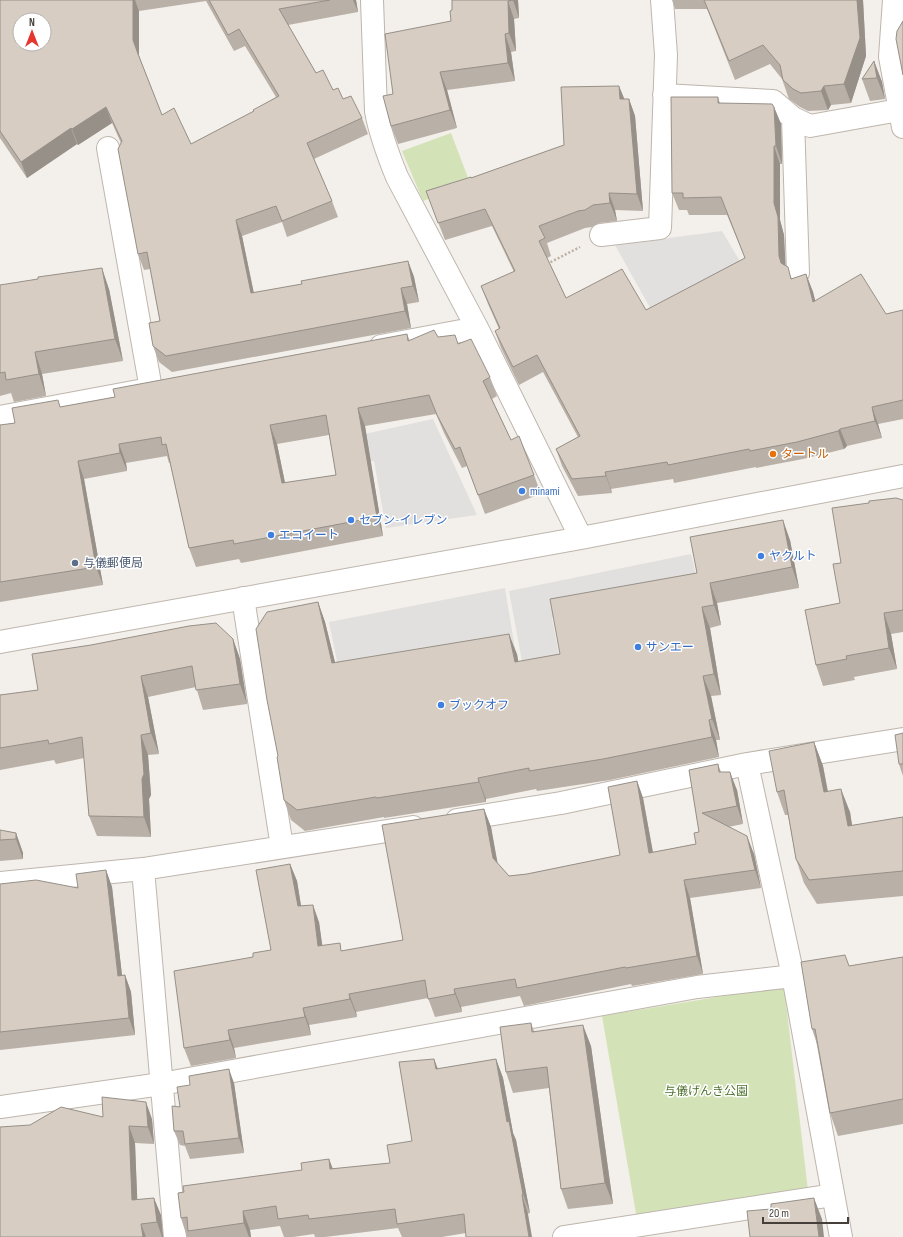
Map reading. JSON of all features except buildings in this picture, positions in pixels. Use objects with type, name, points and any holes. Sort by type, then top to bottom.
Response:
[{"type":"street","points":[[372,0],[376,111],[385,147],[401,184],[477,328],[581,538]]},
{"type":"street","points":[[601,236],[660,228],[666,55],[662,0]]},
{"type":"street","points":[[664,95],[774,101],[793,118],[810,126],[901,119],[890,56],[894,0]]},
{"type":"street","points":[[793,118],[798,273]]},
{"type":"street","points":[[108,148],[151,389]]},
{"type":"street","points":[[360,350],[477,328]]},
{"type":"street","points":[[0,417],[174,385]]},
{"type":"street","points":[[0,642],[581,538],[903,476]]},
{"type":"street","points":[[243,598],[282,847]]},
{"type":"street","points":[[0,883],[143,869],[561,804],[747,764],[903,739]]},
{"type":"street","points":[[747,764],[793,976],[841,1237]]},
{"type":"street","points":[[143,869],[174,1237]]},
{"type":"street","points":[[0,1107],[161,1084],[697,987],[793,976]]},
{"type":"street","points":[[564,1237],[833,1195]]},
{"type":"path","points":[[540,267],[601,236]]},
{"type":"green space","points":[[451,133],[470,183],[423,201],[402,151]]},
{"type":"green space","name":"与儀げんき公園","points":[[784,986],[809,1199],[638,1225],[602,1016]]},
{"type":"shaded area","points":[[722,231],[747,273],[654,315],[615,245]]},
{"type":"shaded area","points":[[433,419],[477,515],[386,528],[374,461],[358,464],[351,437]]},
{"type":"shaded area","points":[[691,554],[700,591],[552,618],[562,671],[528,694],[509,591]]},
{"type":"shaded area","points":[[505,588],[515,649],[341,681],[329,622]]},
{"type":"place","name":"タートル","points":[[773,454]]},
{"type":"place","name":"minami","points":[[522,491]]},
{"type":"place","name":"セブン-イレブン","points":[[351,520]]},
{"type":"place","name":"エコイート","points":[[271,535]]},
{"type":"place","name":"ヤクルト","points":[[761,556]]},
{"type":"place","name":"与儀郵便局","points":[[75,563]]},
{"type":"place","name":"サンエー","points":[[638,647]]},
{"type":"place","name":"ブックオフ","points":[[441,705]]}]
